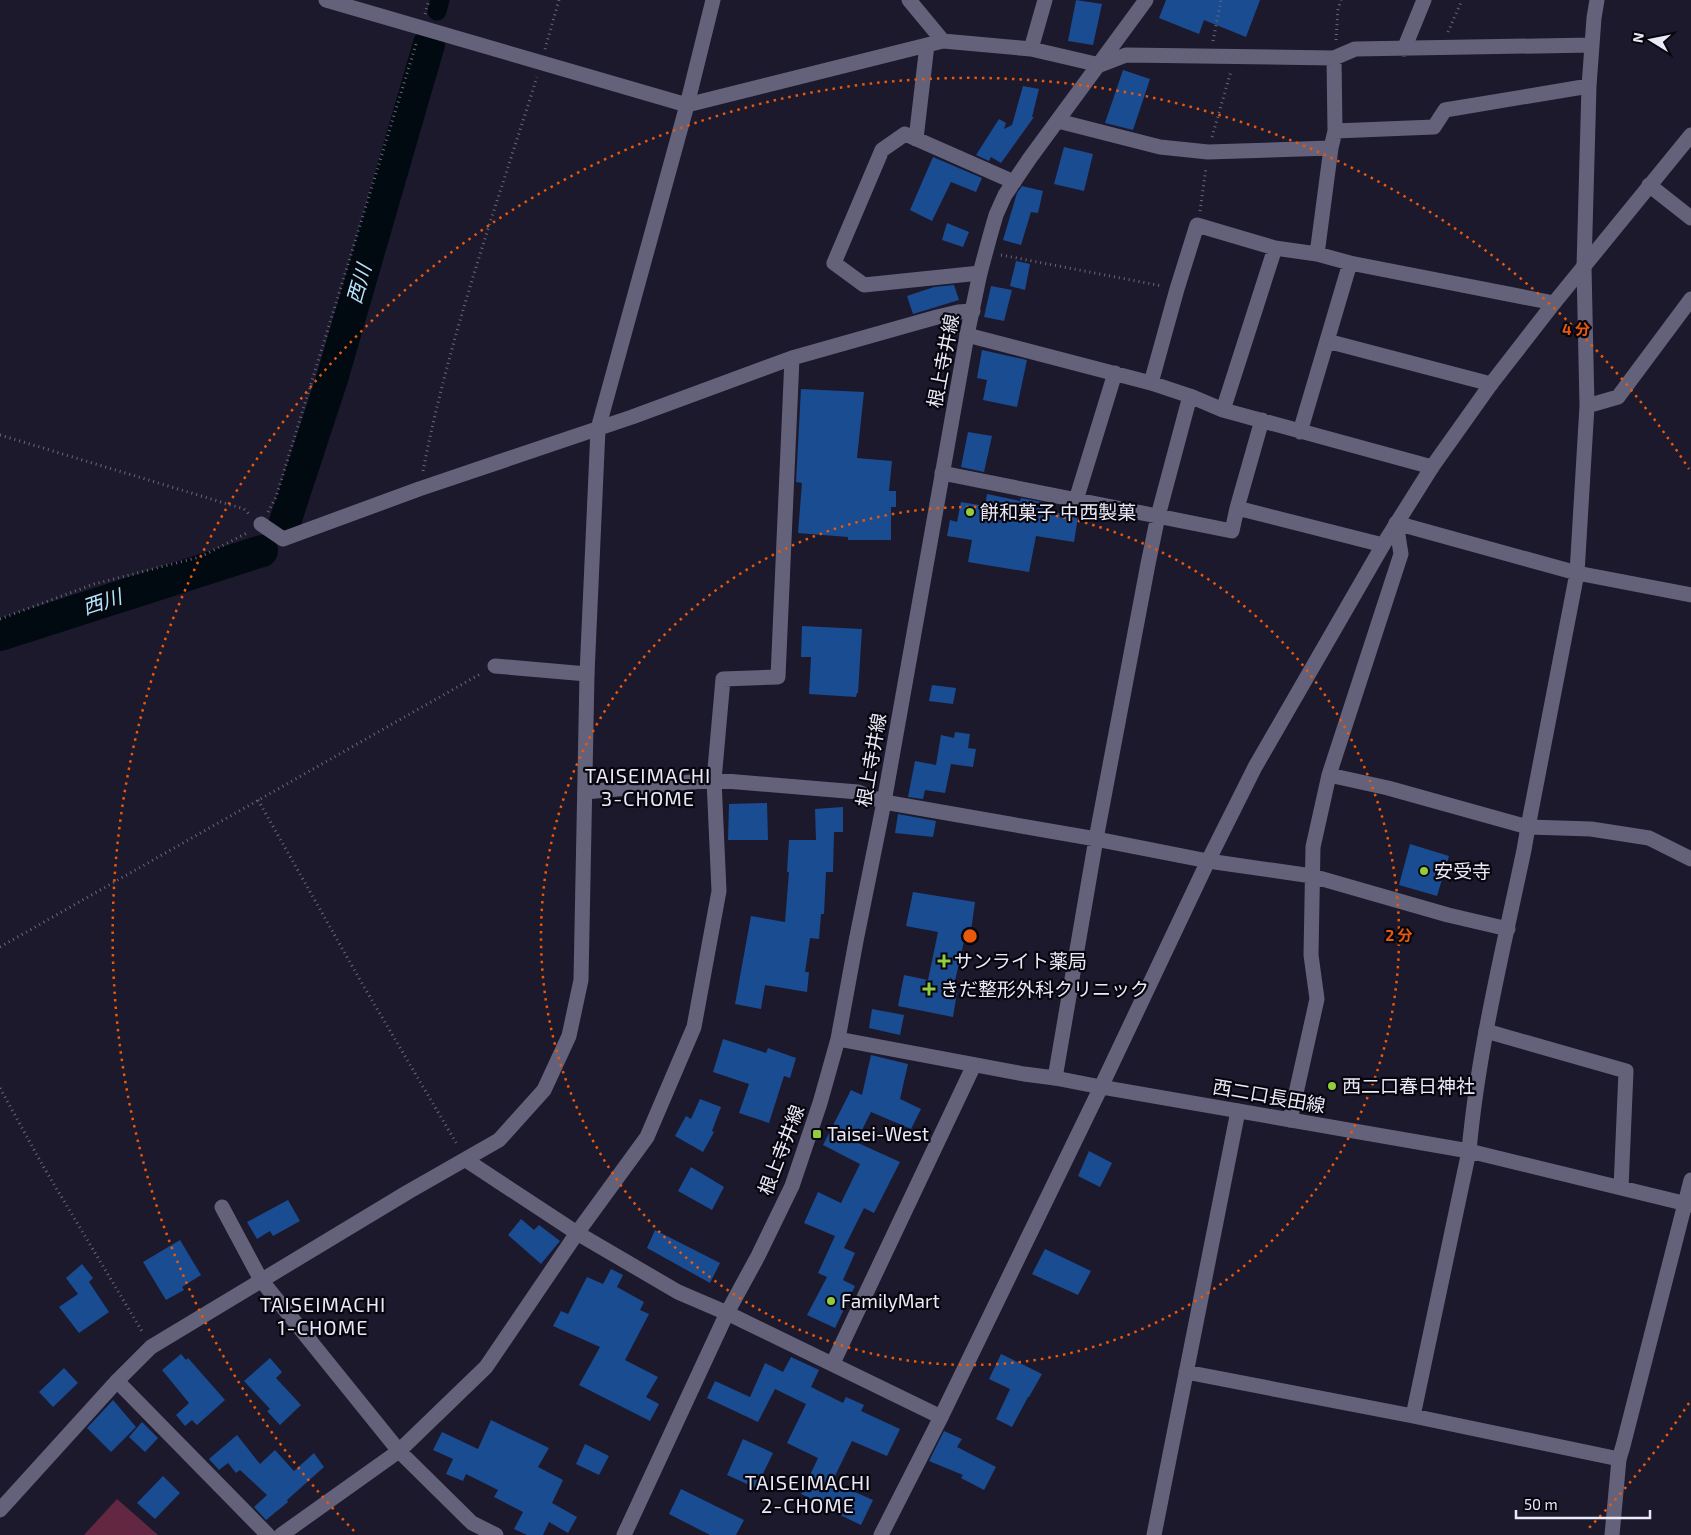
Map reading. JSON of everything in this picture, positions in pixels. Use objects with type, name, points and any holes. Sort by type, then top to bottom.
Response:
[{"type":"street","points":[[326,0],[687,105],[943,41],[1031,49],[1100,65],[1126,55],[1334,58],[1355,49],[1592,45]]},
{"type":"street","points":[[0,1510],[117,1381],[151,1347],[408,1192],[499,1140],[544,1090],[569,1036],[581,980],[587,674],[598,429],[687,105],[713,0]]},
{"type":"street","points":[[909,0],[943,41]]},
{"type":"street","points":[[1031,49],[1045,0]]},
{"type":"street","name":"根上寺井線","points":[[624,1535],[727,1313],[758,1256],[792,1186],[820,1103],[838,1039],[884,802],[967,335],[980,273],[996,215],[1005,195],[1014,182],[1146,0]]},
{"type":"street","points":[[1404,49],[1424,0]]},
{"type":"street","points":[[1413,1416],[1469,1151],[1471,1120],[1486,1031],[1578,573],[1587,406],[1584,267],[1589,86],[1597,0]]},
{"type":"street","points":[[916,139],[927,45]]},
{"type":"street","points":[[1317,254],[1334,131],[1334,58]]},
{"type":"street","points":[[1334,131],[1434,127],[1445,110],[1589,86]]},
{"type":"street","points":[[1058,121],[1160,147],[1208,152],[1331,148]]},
{"type":"street","points":[[980,273],[864,286],[834,263],[882,150],[905,134],[1014,182]]},
{"type":"street","points":[[881,1535],[941,1417],[1101,1087],[1208,860],[1255,767],[1382,545],[1432,467],[1491,384],[1554,303],[1691,135]]},
{"type":"street","points":[[1650,186],[1691,218]]},
{"type":"street","points":[[1150,383],[1176,289],[1197,225],[1275,248],[1317,254],[1350,263],[1554,303]]},
{"type":"street","points":[[1223,410],[1275,248]]},
{"type":"street","points":[[1300,432],[1350,263]]},
{"type":"street","points":[[1587,406],[1618,397],[1691,299]]},
{"type":"street","points":[[261,524],[284,539],[419,489],[598,429],[792,358],[937,317],[973,311]]},
{"type":"street","points":[[967,335],[1115,373],[1190,396],[1223,410],[1432,467]]},
{"type":"street","points":[[1327,341],[1491,384]]},
{"type":"street","points":[[281,1535],[399,1451],[486,1367],[577,1233],[647,1137],[694,1027],[719,891],[714,780],[722,679],[778,677],[792,358]]},
{"type":"street","points":[[1076,500],[1115,373]]},
{"type":"street","points":[[1055,1078],[1096,839],[1158,516],[1190,396]]},
{"type":"street","points":[[942,473],[1232,531],[1262,420]]},
{"type":"street","points":[[1237,508],[1382,545]]},
{"type":"street","points":[[1396,523],[1578,573],[1691,595]]},
{"type":"street","points":[[1290,1120],[1317,999],[1311,954],[1313,847],[1329,775],[1400,554],[1396,523]]},
{"type":"street","points":[[495,666],[587,674]]},
{"type":"street","points":[[1329,775],[1388,788],[1528,827],[1591,829],[1649,838],[1691,859]]},
{"type":"street","points":[[585,792],[714,780],[858,792],[884,802],[1208,860],[1312,876],[1448,915],[1508,929]]},
{"type":"street","points":[[1486,1031],[1626,1072],[1621,1188]]},
{"type":"street","name":"西二口長田線","points":[[838,1039],[1024,1074],[1469,1151],[1688,1204]]},
{"type":"street","points":[[833,1364],[974,1065]]},
{"type":"street","points":[[1154,1535],[1238,1111]]},
{"type":"street","points":[[466,1160],[577,1233],[678,1292],[727,1313],[941,1417]]},
{"type":"street","points":[[1612,1535],[1619,1459],[1688,1204],[1691,1180]]},
{"type":"street","points":[[222,1207],[262,1280],[399,1451],[472,1523],[496,1535]]},
{"type":"street","points":[[1186,1372],[1413,1416],[1619,1459]]},
{"type":"street","points":[[117,1381],[268,1535]]},
{"type":"path","points":[[419,489],[431,430],[462,316],[542,63],[559,0]]},
{"type":"path","points":[[1210,57],[1222,0]]},
{"type":"path","points":[[1334,58],[1338,9],[1341,0]]},
{"type":"path","points":[[1440,48],[1462,0]]},
{"type":"path","points":[[0,620],[94,584],[200,556],[245,535],[261,524],[276,497],[421,28]]},
{"type":"path","points":[[986,252],[1176,289]]},
{"type":"path","points":[[0,436],[244,510],[261,524]]},
{"type":"path","points":[[0,947],[495,666]]},
{"type":"path","points":[[258,800],[360,980],[466,1160]]},
{"type":"path","points":[[0,1088],[42,1166],[151,1347]]},
{"type":"shaded area","points":[[117,1499],[158,1535],[84,1535]]},
{"type":"building","points":[[1076,0],[1102,4],[1093,45],[1068,41]]},
{"type":"building","points":[[1166,0],[1260,0],[1246,37],[1204,20],[1199,34],[1159,18]]},
{"type":"building","points":[[1123,70],[1150,79],[1133,130],[1105,123]]},
{"type":"building","points":[[1023,86],[1039,89],[1032,117],[1034,117],[1001,163],[991,157],[989,161],[976,155],[999,119],[1006,123],[1004,129],[1012,125]]},
{"type":"building","points":[[1064,147],[1093,154],[1084,191],[1054,184]]},
{"type":"building","points":[[933,157],[982,178],[976,192],[951,182],[932,221],[910,210]]},
{"type":"building","points":[[1022,186],[1043,191],[1038,213],[1031,212],[1021,245],[1003,240],[1017,193]]},
{"type":"building","points":[[947,223],[969,232],[963,247],[942,240]]},
{"type":"building","points":[[1016,261],[1030,264],[1025,290],[1010,286]]},
{"type":"building","points":[[954,285],[959,300],[913,314],[907,296],[934,287]]},
{"type":"building","points":[[991,286],[1012,290],[1004,321],[984,317]]},
{"type":"building","points":[[982,350],[1027,360],[1017,407],[983,400],[987,380],[977,378]]},
{"type":"building","points":[[801,389],[864,392],[857,458],[892,461],[889,491],[896,491],[896,507],[891,507],[891,540],[848,540],[848,537],[798,533],[802,483],[796,482]]},
{"type":"building","points":[[968,432],[992,436],[984,472],[961,467]]},
{"type":"building","points":[[987,494],[1020,501],[1021,498],[1047,503],[1045,510],[1078,517],[1074,542],[1036,536],[1029,572],[968,562],[972,540],[947,536],[950,520],[957,522],[961,502],[985,506]]},
{"type":"building","points":[[802,626],[862,629],[858,693],[856,697],[809,694],[811,657],[801,657]]},
{"type":"building","points":[[932,685],[956,688],[953,704],[929,701]]},
{"type":"building","points":[[955,732],[970,734],[968,748],[976,749],[973,767],[951,764],[945,793],[925,790],[923,799],[908,797],[915,761],[936,765],[941,735],[954,738]]},
{"type":"building","points":[[767,803],[768,840],[728,840],[729,804]]},
{"type":"building","points":[[843,807],[843,832],[834,832],[833,872],[826,872],[824,914],[821,914],[819,939],[810,938],[805,972],[809,972],[807,992],[765,985],[761,1009],[735,1004],[751,916],[785,922],[789,872],[787,872],[789,840],[816,840],[815,809]]},
{"type":"building","points":[[898,814],[936,821],[933,837],[895,833]]},
{"type":"building","name":"安受寺","points":[[1410,844],[1449,856],[1437,896],[1399,885]]},
{"type":"building","points":[[913,892],[975,902],[970,938],[965,937],[954,985],[958,986],[953,1017],[898,1006],[904,975],[928,980],[938,932],[906,926]]},
{"type":"building","points":[[872,1009],[904,1015],[900,1035],[869,1028]]},
{"type":"building","points":[[723,1039],[766,1053],[768,1048],[796,1058],[790,1078],[784,1076],[769,1123],[739,1113],[749,1084],[713,1072]]},
{"type":"building","points":[[871,1055],[908,1064],[900,1099],[921,1109],[911,1129],[871,1112],[856,1142],[900,1162],[874,1213],[864,1208],[844,1248],[855,1253],[843,1280],[855,1286],[835,1328],[807,1315],[827,1277],[818,1273],[835,1236],[804,1223],[818,1192],[841,1203],[860,1164],[823,1145],[851,1090],[862,1095]]},
{"type":"building","points":[[700,1099],[721,1107],[712,1131],[714,1132],[703,1152],[675,1136],[686,1116],[691,1119]]},
{"type":"building","points":[[1089,1151],[1112,1163],[1100,1187],[1078,1176]]},
{"type":"building","points":[[691,1167],[724,1187],[712,1210],[678,1191]]},
{"type":"building","points":[[288,1200],[300,1221],[273,1236],[270,1231],[257,1239],[247,1222]]},
{"type":"building","points":[[521,1219],[534,1230],[539,1225],[560,1241],[541,1264],[508,1235]]},
{"type":"building","points":[[655,1230],[720,1263],[710,1283],[647,1248]]},
{"type":"building","points":[[180,1240],[201,1275],[182,1287],[184,1290],[166,1300],[143,1262]]},
{"type":"building","points":[[1045,1249],[1091,1271],[1078,1295],[1032,1274]]},
{"type":"building","points":[[82,1264],[93,1278],[89,1282],[109,1312],[79,1333],[59,1307],[78,1294],[66,1278]]},
{"type":"building","points":[[611,1269],[623,1275],[617,1287],[644,1302],[640,1310],[649,1314],[625,1360],[658,1377],[646,1397],[659,1404],[650,1421],[579,1385],[600,1347],[553,1326],[561,1311],[568,1314],[587,1277],[603,1284]]},
{"type":"building","points":[[181,1354],[186,1360],[188,1358],[225,1400],[197,1425],[192,1420],[185,1426],[176,1415],[189,1403],[162,1370]]},
{"type":"building","points":[[1001,1354],[1042,1374],[1012,1427],[996,1419],[1010,1389],[989,1379]]},
{"type":"building","points":[[791,1357],[819,1370],[811,1387],[843,1403],[846,1397],[864,1405],[861,1411],[900,1429],[887,1456],[852,1441],[832,1482],[873,1500],[861,1525],[801,1494],[818,1458],[787,1443],[806,1404],[775,1389],[758,1422],[707,1398],[715,1381],[750,1397],[765,1363],[783,1372]]},
{"type":"building","points":[[270,1358],[282,1372],[276,1378],[301,1405],[280,1425],[267,1411],[270,1409],[244,1381]]},
{"type":"building","points":[[64,1368],[78,1383],[53,1407],[39,1392]]},
{"type":"building","points":[[113,1400],[136,1427],[111,1452],[87,1428]]},
{"type":"building","points":[[491,1420],[549,1448],[538,1467],[563,1480],[552,1503],[577,1517],[568,1533],[549,1522],[543,1535],[527,1535],[514,1529],[523,1512],[494,1497],[498,1490],[466,1474],[463,1481],[446,1474],[453,1459],[433,1450],[442,1432],[478,1449]]},
{"type":"building","points":[[142,1422],[158,1438],[145,1452],[129,1437]]},
{"type":"building","points":[[944,1431],[962,1439],[957,1447],[996,1467],[984,1490],[961,1478],[963,1475],[929,1461]]},
{"type":"building","points":[[237,1435],[260,1464],[275,1450],[294,1471],[314,1453],[324,1467],[287,1500],[288,1502],[266,1520],[254,1507],[267,1495],[240,1470],[236,1473],[228,1463],[219,1470],[209,1459]]},
{"type":"building","points":[[743,1439],[773,1453],[756,1488],[727,1475]]},
{"type":"building","points":[[585,1444],[609,1456],[599,1475],[576,1464]]},
{"type":"building","points":[[163,1476],[180,1493],[155,1519],[137,1503]]},
{"type":"building","points":[[681,1489],[744,1520],[736,1535],[710,1535],[669,1514]]},
{"type":"waterway","points":[[437,11],[440,0]]},
{"type":"waterway","name":"西川","points":[[285,522],[332,379],[429,44]]},
{"type":"waterway","name":"西川","points":[[0,635],[262,551]]},
{"type":"place","name":"餅和菓子 中西製菓","points":[[970,512]]},
{"type":"place","name":"安受寺","points":[[1424,871]]},
{"type":"place","name":"サンライト薬局","points":[[944,961]]},
{"type":"place","name":"きだ整形外科クリニック","points":[[929,989]]},
{"type":"place","name":"西二口春日神社","points":[[1332,1086]]},
{"type":"place","name":"Taisei-West","points":[[817,1134]]},
{"type":"place","name":"FamilyMart","points":[[831,1301]]},
{"type":"district","name":"TAISEIMACHI 3-CHOME","points":[[648,788]]},
{"type":"district","name":"TAISEIMACHI 1-CHOME","points":[[323,1316]]},
{"type":"district","name":"TAISEIMACHI 2-CHOME","points":[[808,1494]]}]
